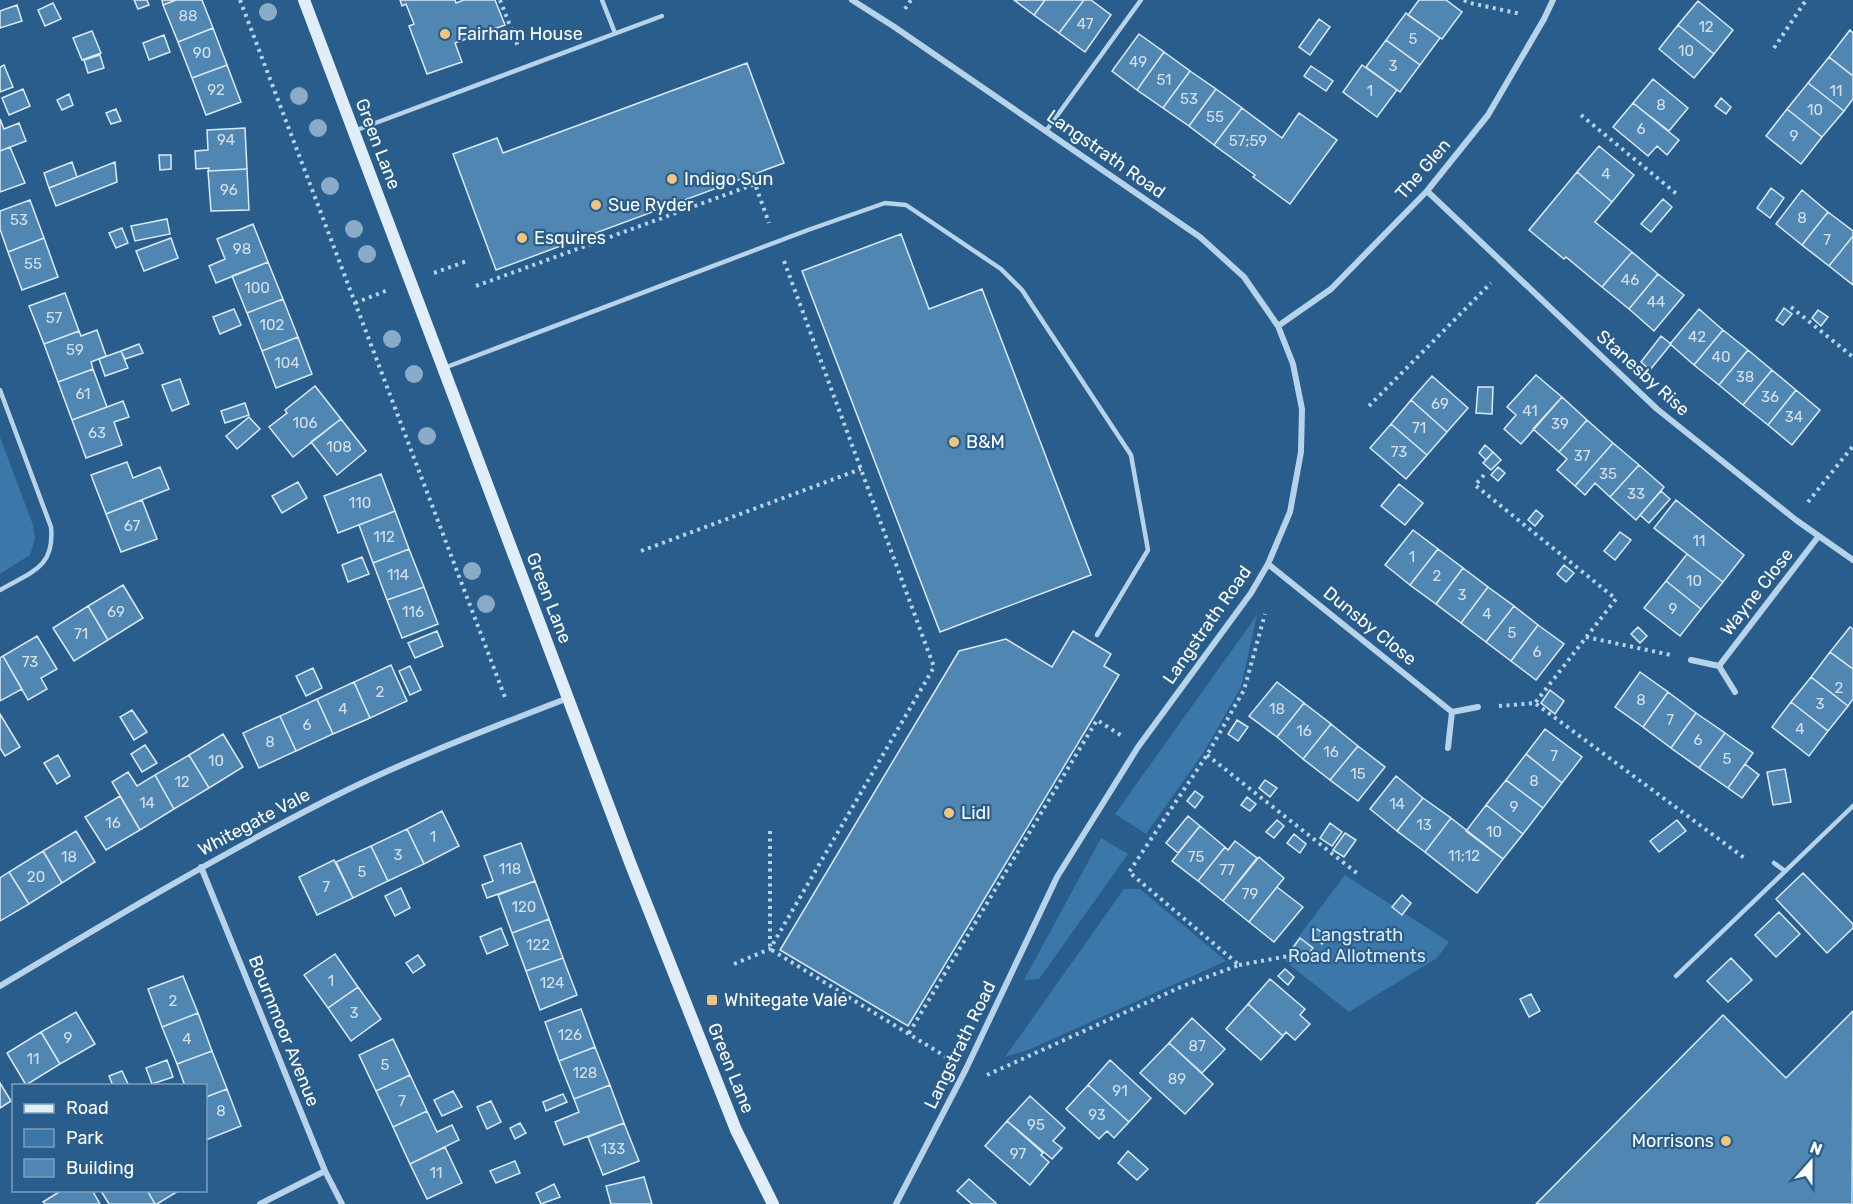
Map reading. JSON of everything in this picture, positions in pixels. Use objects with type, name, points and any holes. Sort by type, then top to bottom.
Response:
[{"type":"street","name":"Green Lane","points":[[304,0],[631,865],[736,1130],[773,1204]]},
{"type":"street","name":"Langstrath Road","points":[[852,0],[1200,237],[1244,277],[1278,326],[1293,364],[1302,409],[1301,452],[1290,512],[1268,564],[1251,593],[1138,747],[1057,877],[966,1069],[896,1204]]},
{"type":"street","name":"The Glen","points":[[1278,326],[1331,289],[1427,190],[1488,116],[1544,20],[1553,0]]},
{"type":"street","name":"Stanesby Rise","points":[[1427,190],[1657,410],[1818,537],[1853,560]]},
{"type":"street","name":"Wayne Close","points":[[1719,666],[1818,537]]},
{"type":"street","name":"Dunsby Close","points":[[1268,564],[1452,712]]},
{"type":"street","points":[[1691,660],[1719,666],[1735,692]]},
{"type":"street","name":"Whitegate Vale","points":[[0,986],[201,867],[326,801],[423,754],[568,698]]},
{"type":"street","points":[[1448,748],[1452,712],[1478,707]]},
{"type":"street","name":"Bournmoor Avenue","points":[[201,867],[325,1171],[342,1204]]},
{"type":"street","points":[[260,1204],[325,1171]]},
{"type":"lane","points":[[602,0],[615,33]]},
{"type":"lane","points":[[1046,131],[1141,0]]},
{"type":"lane","points":[[354,131],[662,16]]},
{"type":"lane","points":[[444,368],[885,203],[906,205],[1001,269],[1022,290],[1131,455],[1148,550],[1097,635]]},
{"type":"lane","points":[[0,390],[51,527],[52,543],[49,555],[39,568],[0,590]]},
{"type":"lane","points":[[1676,976],[1853,806]]},
{"type":"lane","points":[[1774,863],[1785,871]]},
{"type":"path","points":[[240,0],[506,701]]},
{"type":"path","points":[[500,0],[526,67]]},
{"type":"path","points":[[1464,0],[1544,20]]},
{"type":"path","points":[[1774,48],[1806,0]]},
{"type":"path","points":[[1581,115],[1678,195]]},
{"type":"path","points":[[476,286],[755,184],[934,667],[770,949],[734,963]]},
{"type":"path","points":[[1369,406],[1491,284]]},
{"type":"path","points":[[1791,307],[1853,357]]},
{"type":"path","points":[[1796,520],[1853,447]]},
{"type":"path","points":[[641,551],[861,469]]},
{"type":"path","points":[[1484,475],[1475,485],[1616,599],[1535,703]]},
{"type":"path","points":[[1239,965],[1129,872],[1207,755],[1244,690],[1267,606],[1251,593]]},
{"type":"path","points":[[1586,637],[1691,660]]},
{"type":"path","points":[[1478,707],[1535,703],[1747,860]]},
{"type":"path","points":[[909,1033],[1097,720],[1119,735]]},
{"type":"path","points":[[1207,755],[1358,874]]},
{"type":"path","points":[[770,831],[770,949]]},
{"type":"path","points":[[770,949],[930,1046]]},
{"type":"path","points":[[988,1075],[1183,986],[1239,965],[1289,956]]},
{"type":"green space","points":[[0,437],[33,525],[35,539],[30,555],[0,574]]},
{"type":"green space","points":[[1257,615],[1241,687],[1204,752],[1146,834],[1115,814]]},
{"type":"green space","points":[[1101,838],[1128,854],[1039,979],[1024,980]]},
{"type":"green space","name":"Langstrath Road Allotments","points":[[1345,875],[1449,942],[1437,958],[1349,1012],[1285,961],[1290,954],[1288,951]]},
{"type":"green space","points":[[1124,889],[1140,889],[1226,961],[1028,1050],[1005,1057]]},
{"type":"building","points":[[134,0],[147,0],[149,5],[138,9]]},
{"type":"building","points":[[162,0],[176,0],[163,5]]},
{"type":"building","points":[[176,0],[202,0],[213,28],[178,42],[163,5]]},
{"type":"building","name":"Fairham House","points":[[400,0],[455,0],[456,3],[464,0],[495,0],[505,25],[455,43],[462,62],[427,74],[409,26],[414,24],[406,4],[402,6]]},
{"type":"building","points":[[1014,0],[1045,0],[1034,15]]},
{"type":"building","points":[[1045,0],[1084,0],[1059,33],[1034,15]]},
{"type":"building","points":[[1084,0],[1091,0],[1111,15],[1085,52],[1059,33]]},
{"type":"building","points":[[1419,0],[1446,0],[1462,12],[1442,39],[1408,15]]},
{"type":"building","points":[[1698,1],[1733,30],[1714,54],[1678,25]]},
{"type":"building","points":[[53,3],[61,19],[45,26],[38,10]]},
{"type":"building","points":[[17,5],[22,21],[0,28],[0,11]]},
{"type":"building","points":[[1406,13],[1440,38],[1420,65],[1386,40]]},
{"type":"building","points":[[1319,19],[1330,27],[1310,55],[1299,47]]},
{"type":"building","points":[[1678,25],[1714,54],[1694,78],[1659,49]]},
{"type":"building","points":[[213,28],[227,65],[192,78],[178,42]]},
{"type":"building","points":[[1850,30],[1853,33],[1853,76],[1829,57]]},
{"type":"building","points":[[92,31],[101,53],[82,60],[73,38]]},
{"type":"building","points":[[1139,34],[1164,52],[1137,90],[1112,71]]},
{"type":"building","points":[[164,35],[170,52],[149,60],[143,43]]},
{"type":"building","points":[[1386,40],[1420,65],[1400,92],[1366,67]]},
{"type":"building","points":[[1164,52],[1190,71],[1163,108],[1137,90]]},
{"type":"building","points":[[100,55],[104,68],[88,73],[84,60]]},
{"type":"building","points":[[1829,57],[1853,76],[1853,99],[1844,111],[1808,83]]},
{"type":"building","points":[[747,63],[784,163],[496,270],[453,154],[497,138],[503,153]]},
{"type":"building","points":[[4,65],[13,87],[0,92],[0,67]]},
{"type":"building","points":[[227,65],[241,102],[206,115],[192,78]]},
{"type":"building","points":[[1362,65],[1397,90],[1377,117],[1343,92]]},
{"type":"building","points":[[1311,66],[1333,81],[1326,91],[1304,76]]},
{"type":"building","points":[[1190,71],[1216,89],[1189,126],[1163,108]]},
{"type":"building","points":[[1653,79],[1688,108],[1669,131],[1633,103]]},
{"type":"building","points":[[1808,83],[1844,111],[1822,137],[1787,109]]},
{"type":"building","points":[[23,89],[30,106],[9,115],[2,98]]},
{"type":"building","points":[[1216,89],[1242,108],[1214,145],[1189,126]]},
{"type":"building","points":[[69,94],[73,105],[62,110],[57,100]]},
{"type":"building","points":[[1721,98],[1731,107],[1726,114],[1715,106]]},
{"type":"building","points":[[1633,103],[1679,140],[1667,155],[1657,146],[1648,156],[1613,127]]},
{"type":"building","points":[[1242,108],[1282,138],[1299,113],[1337,140],[1290,204],[1214,145]]},
{"type":"building","points":[[116,109],[121,121],[111,124],[106,113]]},
{"type":"building","points":[[1787,109],[1822,137],[1801,164],[1766,136]]},
{"type":"building","points":[[0,119],[4,129],[19,123],[26,141],[0,151]]},
{"type":"building","points":[[245,128],[247,169],[208,171],[209,168],[196,169],[195,151],[208,150],[207,130]]},
{"type":"building","points":[[1599,146],[1634,175],[1612,202],[1577,172]]},
{"type":"building","points":[[10,147],[25,183],[0,192],[0,151]]},
{"type":"building","points":[[159,155],[171,155],[171,169],[160,170]]},
{"type":"building","points":[[72,162],[77,177],[49,188],[44,173]]},
{"type":"building","points":[[115,162],[117,182],[56,206],[49,188]]},
{"type":"building","points":[[247,169],[249,210],[211,211],[208,171]]},
{"type":"building","points":[[1577,172],[1612,202],[1595,222],[1632,252],[1602,287],[1529,230]]},
{"type":"building","points":[[1771,188],[1784,198],[1770,218],[1757,208]]},
{"type":"building","points":[[1802,190],[1828,212],[1802,245],[1776,224]]},
{"type":"building","points":[[1663,199],[1672,207],[1651,232],[1641,224]]},
{"type":"building","points":[[30,200],[44,238],[8,252],[0,229],[0,211]]},
{"type":"building","points":[[1828,212],[1853,231],[1853,236],[1829,266],[1802,245]]},
{"type":"building","points":[[167,219],[170,234],[135,241],[131,226]]},
{"type":"building","points":[[253,224],[268,262],[216,283],[209,266],[225,259],[217,239]]},
{"type":"building","points":[[122,228],[128,243],[116,248],[109,233]]},
{"type":"building","name":"B&M","points":[[901,234],[929,309],[982,289],[1091,575],[940,632],[802,271]]},
{"type":"building","points":[[1853,236],[1853,285],[1829,266]]},
{"type":"building","points":[[44,238],[58,277],[22,290],[8,252]]},
{"type":"building","points":[[171,238],[178,258],[144,271],[136,251]]},
{"type":"building","points":[[1632,252],[1658,274],[1629,309],[1602,287]]},
{"type":"building","points":[[268,262],[283,299],[247,313],[232,276]]},
{"type":"building","points":[[1658,274],[1684,295],[1654,331],[1629,309]]},
{"type":"building","points":[[65,293],[79,331],[44,344],[29,306]]},
{"type":"building","points":[[283,299],[298,337],[262,351],[247,313]]},
{"type":"building","points":[[1784,308],[1792,314],[1783,325],[1776,320]]},
{"type":"building","points":[[234,309],[241,325],[220,334],[213,317]]},
{"type":"building","points":[[1699,309],[1723,330],[1694,365],[1670,344]]},
{"type":"building","points":[[1818,310],[1828,317],[1821,326],[1812,318]]},
{"type":"building","points":[[97,330],[106,356],[91,362],[93,369],[58,382],[44,344],[79,331],[81,336]]},
{"type":"building","points":[[1723,330],[1748,350],[1719,385],[1694,365]]},
{"type":"building","points":[[1661,336],[1671,344],[1650,370],[1641,362]]},
{"type":"building","points":[[298,337],[312,374],[276,388],[262,351]]},
{"type":"building","points":[[139,344],[143,353],[125,359],[121,351]]},
{"type":"building","points":[[1748,350],[1772,370],[1743,405],[1719,385]]},
{"type":"building","points":[[121,351],[128,368],[105,376],[99,359]]},
{"type":"building","points":[[93,369],[107,407],[72,420],[58,382]]},
{"type":"building","points":[[1772,370],[1796,390],[1768,425],[1743,405]]},
{"type":"building","points":[[1536,375],[1562,397],[1521,444],[1504,429],[1516,415],[1507,407]]},
{"type":"building","points":[[1432,376],[1468,408],[1447,432],[1411,400]]},
{"type":"building","points":[[180,379],[189,404],[172,411],[162,385]]},
{"type":"building","points":[[315,386],[341,419],[293,457],[269,427],[287,413],[285,410]]},
{"type":"building","points":[[1478,387],[1493,387],[1492,414],[1476,413]]},
{"type":"building","points":[[1796,390],[1820,410],[1792,445],[1768,425]]},
{"type":"building","points":[[1562,397],[1587,420],[1559,452],[1533,429]]},
{"type":"building","points":[[1411,400],[1447,432],[1427,455],[1391,424]]},
{"type":"building","points":[[123,401],[129,417],[114,422],[122,445],[86,458],[72,420]]},
{"type":"building","points":[[245,403],[249,415],[225,423],[221,411]]},
{"type":"building","points":[[249,417],[260,429],[237,449],[226,436]]},
{"type":"building","points":[[341,419],[366,451],[337,475],[311,442]]},
{"type":"building","points":[[1587,420],[1613,443],[1575,486],[1557,470],[1567,459],[1559,452]]},
{"type":"building","points":[[1391,424],[1427,455],[1406,479],[1370,448]]},
{"type":"building","points":[[1613,443],[1639,465],[1610,497],[1595,483],[1585,495],[1575,486]]},
{"type":"building","points":[[1485,445],[1493,452],[1486,460],[1479,453]]},
{"type":"building","points":[[1493,452],[1501,460],[1491,470],[1483,463]]},
{"type":"building","points":[[127,462],[133,478],[160,467],[169,489],[106,514],[91,475]]},
{"type":"building","points":[[1639,465],[1664,487],[1636,520],[1610,497]]},
{"type":"building","points":[[1498,467],[1505,473],[1498,481],[1491,475]]},
{"type":"building","points":[[381,474],[395,511],[338,533],[324,496]]},
{"type":"building","points":[[298,482],[307,498],[282,513],[272,496]]},
{"type":"building","points":[[1399,484],[1423,503],[1405,525],[1381,506]]},
{"type":"building","points":[[1661,491],[1670,499],[1649,523],[1640,515]]},
{"type":"building","points":[[142,500],[157,539],[121,552],[106,514]]},
{"type":"building","points":[[1676,500],[1744,555],[1723,582],[1654,528]]},
{"type":"building","points":[[1536,510],[1543,516],[1535,526],[1528,520]]},
{"type":"building","points":[[395,511],[409,549],[373,563],[359,525]]},
{"type":"building","points":[[1413,530],[1438,549],[1410,585],[1385,565]]},
{"type":"building","points":[[1620,532],[1631,540],[1615,560],[1604,551]]},
{"type":"building","points":[[409,549],[424,587],[387,600],[373,563]]},
{"type":"building","points":[[1438,549],[1463,568],[1436,604],[1410,585]]},
{"type":"building","points":[[1687,554],[1723,582],[1701,609],[1666,581]]},
{"type":"building","points":[[362,557],[369,574],[348,582],[342,565]]},
{"type":"building","points":[[1564,565],[1574,573],[1566,582],[1557,574]]},
{"type":"building","points":[[1463,568],[1488,587],[1461,623],[1436,604]]},
{"type":"building","points":[[1666,581],[1701,609],[1680,636],[1644,608]]},
{"type":"building","points":[[123,585],[143,618],[108,640],[88,606]]},
{"type":"building","points":[[424,587],[438,624],[402,638],[387,600]]},
{"type":"building","points":[[1488,587],[1514,606],[1486,642],[1461,623]]},
{"type":"building","points":[[88,606],[108,640],[74,661],[53,628]]},
{"type":"building","points":[[1514,606],[1538,625],[1511,661],[1486,642]]},
{"type":"building","points":[[1538,625],[1564,644],[1536,680],[1511,661]]},
{"type":"building","points":[[1638,627],[1647,636],[1640,643],[1631,634]]},
{"type":"building","points":[[1850,627],[1853,629],[1853,669],[1830,652]]},
{"type":"building","points":[[437,631],[443,646],[415,658],[408,643]]},
{"type":"building","name":"Lidl","points":[[1073,631],[1111,654],[1104,666],[1119,675],[908,1026],[780,950],[959,651],[1006,639],[1052,667]]},
{"type":"building","points":[[37,636],[57,669],[41,678],[47,689],[28,700],[3,656]]},
{"type":"building","points":[[1830,652],[1853,669],[1853,699],[1848,706],[1811,677]]},
{"type":"building","points":[[3,656],[22,689],[0,701],[0,658]]},
{"type":"building","points":[[391,665],[407,701],[370,718],[354,682]]},
{"type":"building","points":[[410,666],[421,690],[410,695],[399,671]]},
{"type":"building","points":[[313,668],[322,688],[306,696],[296,676]]},
{"type":"building","points":[[1640,672],[1668,692],[1643,727],[1615,707]]},
{"type":"building","points":[[1811,677],[1848,706],[1828,731],[1791,702]]},
{"type":"building","points":[[354,682],[370,718],[333,734],[317,699]]},
{"type":"building","points":[[1277,682],[1304,703],[1277,737],[1249,716]]},
{"type":"building","points":[[1550,690],[1564,701],[1555,714],[1541,703]]},
{"type":"building","points":[[1668,692],[1696,713],[1671,748],[1643,727]]},
{"type":"building","points":[[317,699],[333,734],[296,751],[280,716]]},
{"type":"building","points":[[1791,702],[1828,731],[1809,756],[1772,727]]},
{"type":"building","points":[[1304,703],[1331,724],[1303,759],[1277,737]]},
{"type":"building","points":[[132,710],[147,732],[134,740],[120,717]]},
{"type":"building","points":[[1696,713],[1725,733],[1699,768],[1671,748]]},
{"type":"building","points":[[0,714],[20,747],[5,756],[0,748]]},
{"type":"building","points":[[280,716],[296,751],[259,768],[243,733]]},
{"type":"building","points":[[1237,720],[1248,727],[1238,741],[1228,734]]},
{"type":"building","points":[[1331,724],[1358,746],[1330,780],[1303,759]]},
{"type":"building","points":[[1545,729],[1582,757],[1562,783],[1526,754]]},
{"type":"building","points":[[1725,733],[1753,753],[1728,788],[1699,768]]},
{"type":"building","points":[[223,734],[243,767],[209,788],[189,755]]},
{"type":"building","points":[[145,745],[157,763],[142,772],[131,754]]},
{"type":"building","points":[[1358,746],[1385,767],[1358,801],[1330,780]]},
{"type":"building","points":[[1526,754],[1562,783],[1543,808],[1506,780]]},
{"type":"building","points":[[58,755],[70,776],[57,784],[44,763]]},
{"type":"building","points":[[189,755],[209,788],[174,809],[155,775]]},
{"type":"building","points":[[1745,764],[1759,775],[1742,798],[1728,788]]},
{"type":"building","points":[[1785,769],[1791,802],[1773,805],[1767,772]]},
{"type":"building","points":[[128,772],[137,786],[155,775],[174,809],[140,830],[112,782]]},
{"type":"building","points":[[1396,776],[1423,798],[1397,831],[1370,809]]},
{"type":"building","points":[[1265,780],[1277,788],[1270,797],[1259,788]]},
{"type":"building","points":[[1506,780],[1543,808],[1523,834],[1486,805]]},
{"type":"building","points":[[1195,791],[1203,797],[1195,808],[1187,801]]},
{"type":"building","points":[[120,796],[140,830],[106,850],[85,817]]},
{"type":"building","points":[[1247,797],[1256,804],[1250,811],[1241,805]]},
{"type":"building","points":[[1423,798],[1451,818],[1425,852],[1397,831]]},
{"type":"building","points":[[1486,805],[1523,834],[1503,859],[1466,831]]},
{"type":"building","points":[[442,811],[459,846],[424,864],[407,829]]},
{"type":"building","points":[[1188,816],[1200,826],[1178,853],[1166,843]]},
{"type":"building","points":[[1451,818],[1503,859],[1477,893],[1425,852]]},
{"type":"building","points":[[1277,820],[1284,826],[1274,838],[1266,832]]},
{"type":"building","points":[[1677,820],[1686,831],[1659,852],[1650,841]]},
{"type":"building","points":[[1330,823],[1342,832],[1332,846],[1320,838]]},
{"type":"building","points":[[1200,826],[1225,847],[1198,881],[1172,861]]},
{"type":"building","points":[[407,829],[424,864],[388,881],[371,846]]},
{"type":"building","points":[[76,831],[95,862],[62,883],[43,851]]},
{"type":"building","points":[[1345,833],[1356,840],[1344,857],[1333,850]]},
{"type":"building","points":[[1294,834],[1306,844],[1300,853],[1287,843]]},
{"type":"building","points":[[1235,841],[1257,858],[1223,901],[1198,881],[1225,847],[1228,850]]},
{"type":"building","points":[[521,843],[535,881],[487,898],[482,885],[493,881],[484,856]]},
{"type":"building","points":[[371,846],[388,881],[353,898],[336,862]]},
{"type":"building","points":[[43,851],[62,883],[29,904],[9,872]]},
{"type":"building","points":[[1259,857],[1284,878],[1249,922],[1223,901]]},
{"type":"building","points":[[334,860],[353,898],[317,915],[299,877]]},
{"type":"building","points":[[9,872],[29,904],[0,921],[0,878]]},
{"type":"building","points":[[1803,873],[1853,924],[1853,928],[1827,953],[1776,899]]},
{"type":"building","points":[[535,881],[549,919],[512,933],[498,895]]},
{"type":"building","points":[[1277,887],[1303,907],[1274,942],[1249,922]]},
{"type":"building","points":[[401,888],[410,908],[395,916],[385,896]]},
{"type":"building","points":[[1402,895],[1411,903],[1402,915],[1392,907]]},
{"type":"building","points":[[1779,912],[1800,934],[1776,957],[1755,935]]},
{"type":"building","points":[[549,919],[563,958],[526,971],[512,933]]},
{"type":"building","points":[[501,928],[508,945],[487,954],[480,937]]},
{"type":"building","points":[[1317,929],[1328,937],[1322,944],[1311,936]]},
{"type":"building","points":[[1300,938],[1313,948],[1304,960],[1292,949]]},
{"type":"building","points":[[335,954],[358,987],[328,1008],[304,975]]},
{"type":"building","points":[[418,955],[425,965],[413,973],[406,963]]},
{"type":"building","points":[[563,958],[577,995],[540,1010],[526,971]]},
{"type":"building","points":[[1731,958],[1752,980],[1728,1002],[1707,981]]},
{"type":"building","points":[[1285,969],[1294,977],[1288,985],[1278,976]]},
{"type":"building","points":[[183,976],[198,1013],[162,1027],[148,989]]},
{"type":"building","points":[[1270,979],[1305,1009],[1300,1015],[1310,1024],[1295,1040],[1286,1032],[1283,1036],[1248,1004]]},
{"type":"building","points":[[358,987],[381,1019],[351,1041],[328,1008]]},
{"type":"building","points":[[1531,994],[1540,1011],[1529,1017],[1520,999]]},
{"type":"building","points":[[1248,1004],[1283,1036],[1261,1060],[1226,1029]]},
{"type":"building","points":[[581,1009],[595,1047],[559,1061],[545,1022]]},
{"type":"building","name":"Morrisons","points":[[1853,1011],[1852,1204],[1536,1204],[1723,1015],[1786,1078]]},
{"type":"building","points":[[76,1012],[95,1044],[60,1064],[41,1032]]},
{"type":"building","points":[[198,1013],[212,1051],[177,1064],[162,1027]]},
{"type":"building","points":[[1192,1018],[1225,1049],[1202,1073],[1169,1043]]},
{"type":"building","points":[[41,1032],[60,1064],[25,1084],[7,1053]]},
{"type":"building","points":[[393,1039],[410,1075],[376,1091],[359,1055]]},
{"type":"building","points":[[1169,1043],[1213,1084],[1185,1114],[1140,1073]]},
{"type":"building","points":[[595,1047],[610,1085],[574,1099],[559,1061]]},
{"type":"building","points":[[212,1051],[227,1089],[207,1097],[207,1084],[184,1084],[177,1064]]},
{"type":"building","points":[[167,1060],[173,1077],[152,1084],[146,1068]]},
{"type":"building","points":[[1110,1060],[1151,1098],[1129,1122],[1088,1085]]},
{"type":"building","points":[[122,1071],[128,1084],[112,1084],[109,1076]]},
{"type":"building","points":[[410,1075],[427,1111],[393,1127],[376,1091]]},
{"type":"building","points":[[0,1083],[11,1101],[0,1108]]},
{"type":"building","points":[[610,1085],[624,1123],[564,1145],[555,1122],[579,1112],[574,1099]]},
{"type":"building","points":[[1088,1085],[1129,1122],[1114,1138],[1107,1131],[1099,1139],[1066,1109]]},
{"type":"building","points":[[227,1089],[241,1126],[207,1140],[207,1097]]},
{"type":"building","points":[[453,1091],[462,1107],[442,1116],[434,1100]]},
{"type":"building","points":[[563,1094],[567,1102],[546,1111],[543,1102]]},
{"type":"building","points":[[1030,1096],[1065,1128],[1053,1141],[1062,1148],[1052,1159],[1007,1121]]},
{"type":"building","points":[[491,1101],[501,1122],[487,1129],[477,1107]]},
{"type":"building","points":[[427,1111],[437,1132],[452,1125],[459,1140],[410,1164],[393,1127]]},
{"type":"building","points":[[1007,1121],[1043,1153],[1041,1155],[1049,1162],[1030,1185],[985,1146]]},
{"type":"building","points":[[520,1123],[526,1133],[515,1139],[510,1128]]},
{"type":"building","points":[[624,1123],[639,1161],[603,1175],[588,1137]]},
{"type":"building","points":[[445,1147],[462,1183],[427,1199],[410,1164]]},
{"type":"building","points":[[1128,1151],[1148,1169],[1137,1180],[1118,1163]]},
{"type":"building","points":[[515,1161],[520,1173],[496,1183],[490,1171]]},
{"type":"building","points":[[644,1177],[652,1204],[611,1204],[606,1186]]},
{"type":"building","points":[[969,1179],[996,1203],[972,1204],[957,1191]]},
{"type":"building","points":[[554,1184],[560,1197],[541,1204],[536,1193]]},
{"type":"building","points":[[59,1192],[93,1192],[100,1204],[45,1204],[43,1202]]},
{"type":"building","points":[[102,1192],[148,1192],[155,1204],[109,1204]]},
{"type":"building","points":[[148,1192],[177,1192],[157,1204]]},
{"type":"place","name":"Fairham House","points":[[445,34]]},
{"type":"place","name":"Indigo Sun","points":[[672,179]]},
{"type":"place","name":"Sue Ryder","points":[[596,205]]},
{"type":"place","name":"Esquires","points":[[522,238]]},
{"type":"place","name":"B&M","points":[[954,442]]},
{"type":"place","name":"Lidl","points":[[949,813]]},
{"type":"place","name":"Whitegate Vale","points":[[712,1000]]},
{"type":"place","name":"Morrisons","points":[[1726,1141]]}]
